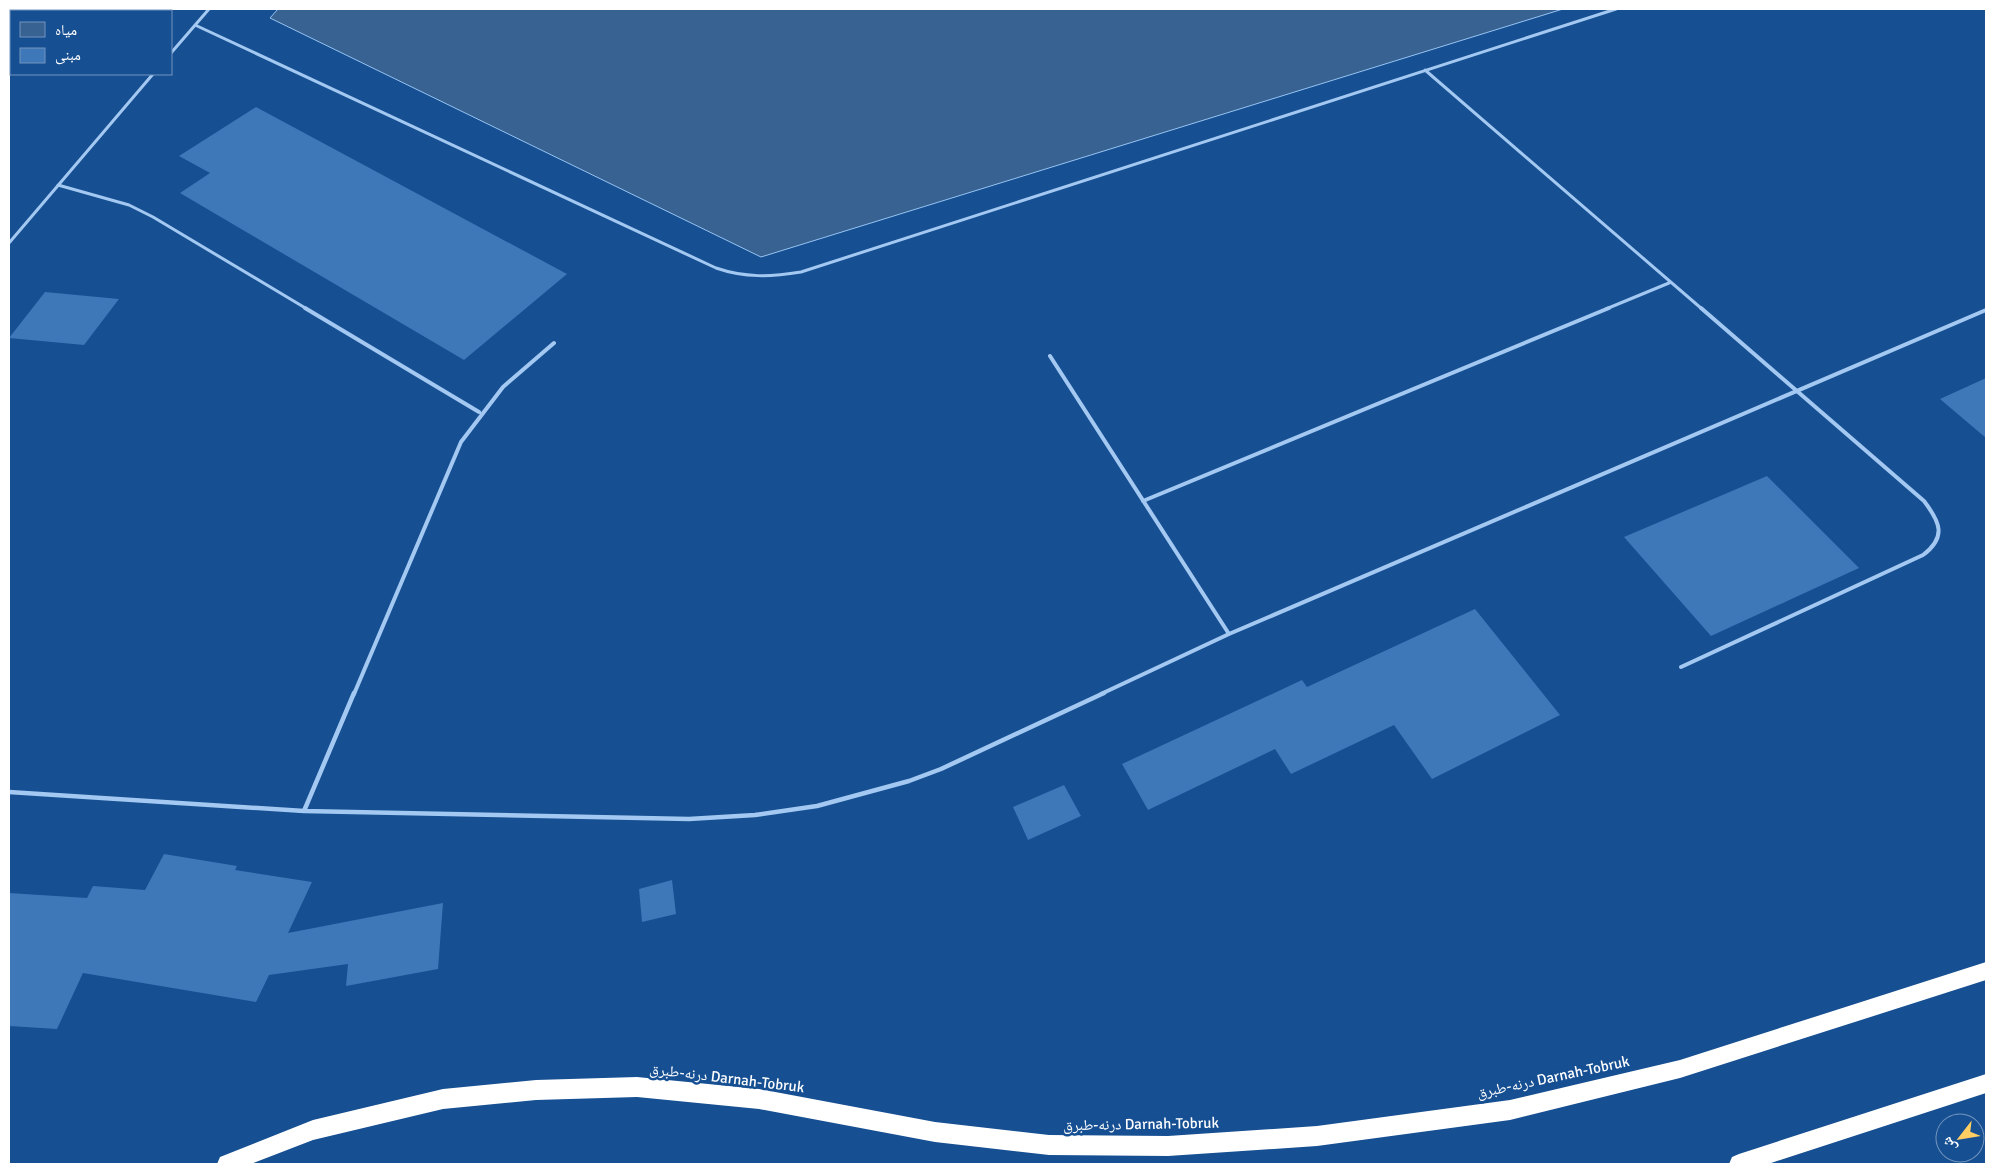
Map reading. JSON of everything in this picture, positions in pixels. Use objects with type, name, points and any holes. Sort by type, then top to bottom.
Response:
[{"type":"highway","name":"درنه-طبرق Darnah-Tobruk","points":[[227,1164],[312,1130],[443,1099],[536,1090],[637,1087],[758,1099],[935,1132],[1049,1144],[1168,1146],[1316,1136],[1510,1110],[1680,1069],[1986,971]]},
{"type":"highway","points":[[1739,1164],[1986,1083]]},
{"type":"lane","points":[[172,51],[209,9]]},
{"type":"lane","points":[[195,25],[716,268],[746,277],[764,278],[801,272],[1616,9]]},
{"type":"lane","points":[[1425,70],[1924,501],[1934,513],[1939,526],[1939,538],[1934,548],[1923,555],[1681,667]]},
{"type":"lane","points":[[9,243],[152,75]]},
{"type":"lane","points":[[58,185],[102,195],[137,209],[480,412]]},
{"type":"lane","points":[[1143,501],[1670,283]]},
{"type":"lane","points":[[9,792],[304,811],[689,819],[741,818],[793,812],[844,802],[894,788],[941,769],[1229,634],[1986,310]]},
{"type":"lane","points":[[304,811],[461,442],[480,412],[501,386],[554,343]]},
{"type":"lane","points":[[1050,356],[1229,634]]},
{"type":"water","points":[[278,9],[1563,9],[761,257],[270,18]]},
{"type":"building","points":[[256,107],[567,274],[464,360],[180,193],[210,173],[179,156]]},
{"type":"building","points":[[45,292],[119,299],[84,345],[9,338]]},
{"type":"building","points":[[1986,378],[1986,438],[1940,399]]},
{"type":"building","points":[[1767,476],[1859,568],[1711,636],[1624,537]]},
{"type":"building","points":[[1475,609],[1560,715],[1432,779],[1394,725],[1291,774],[1275,749],[1148,810],[1122,764],[1302,680],[1307,687]]},
{"type":"building","points":[[1064,785],[1081,816],[1028,840],[1013,807]]},
{"type":"building","points":[[164,854],[237,866],[235,870],[312,882],[288,933],[443,903],[438,969],[346,986],[348,964],[269,975],[256,1002],[83,973],[57,1029],[9,1026],[9,893],[87,898],[93,886],[145,890]]},
{"type":"building","points":[[672,880],[676,914],[642,922],[639,889]]}]
